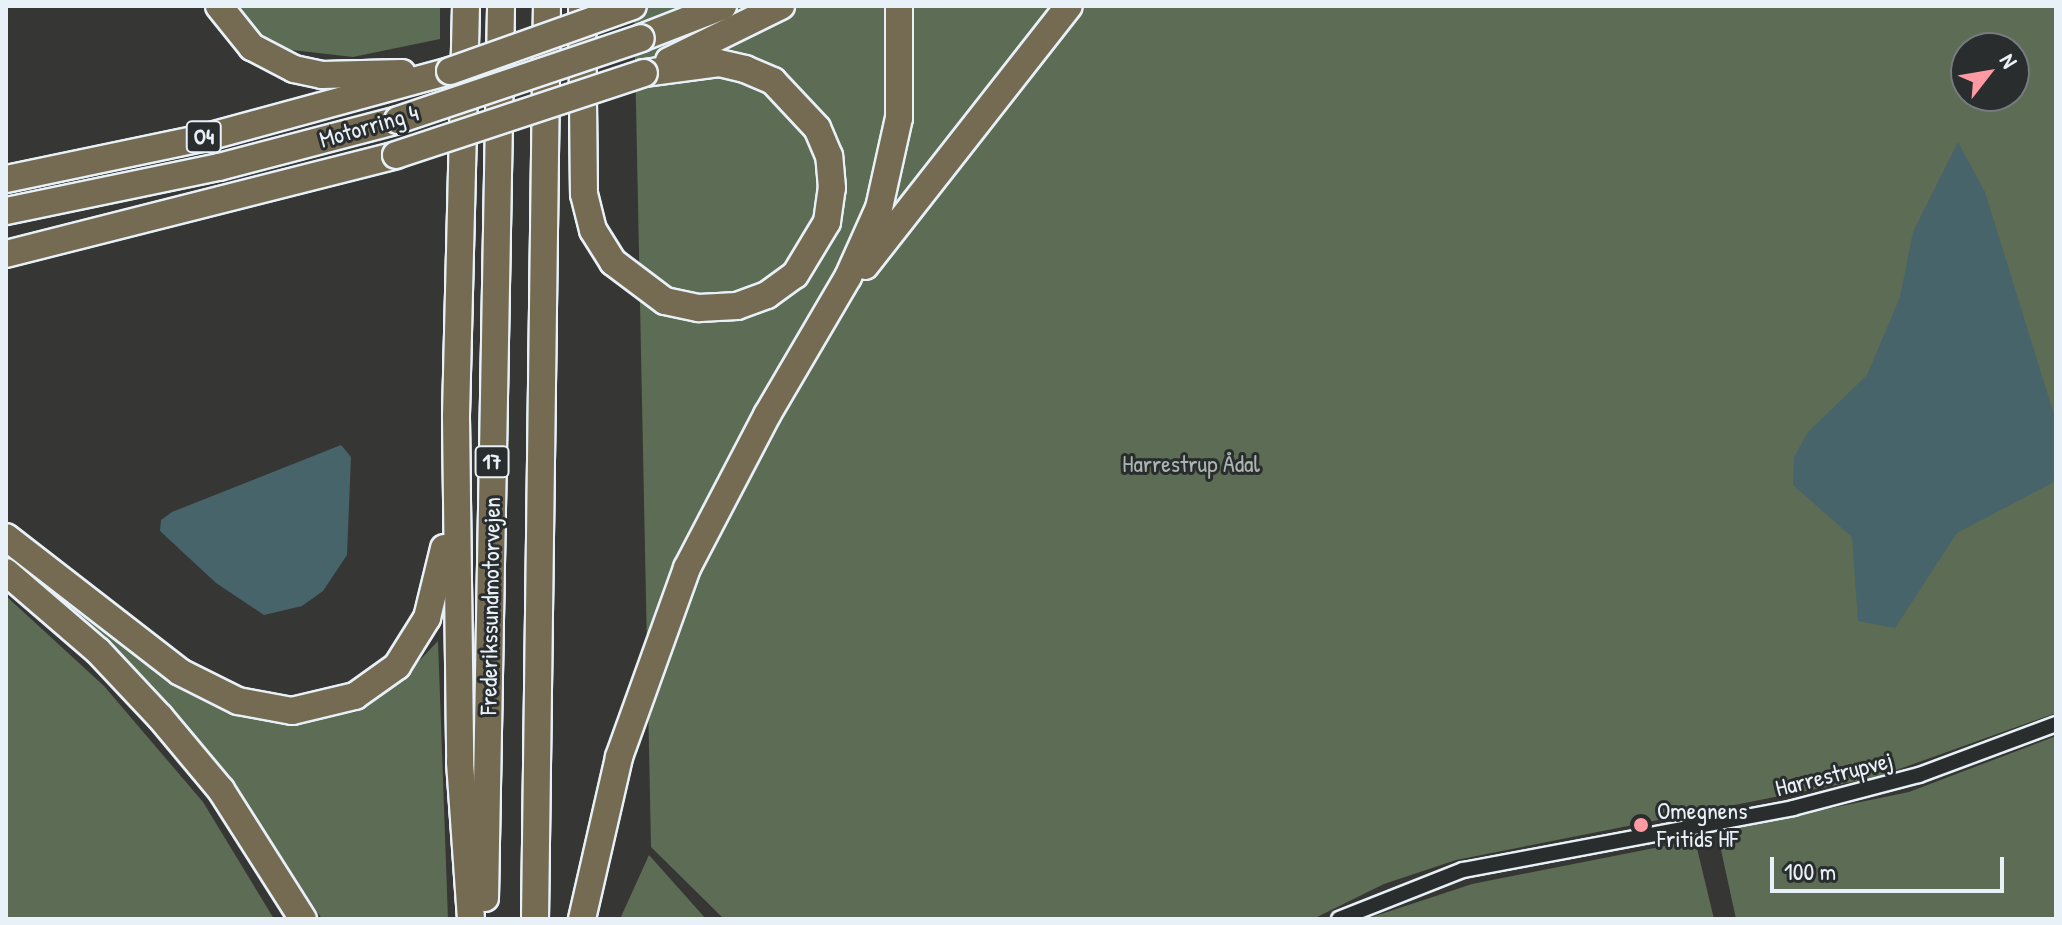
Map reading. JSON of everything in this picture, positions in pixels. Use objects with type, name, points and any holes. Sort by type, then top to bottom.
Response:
[{"type":"highway","points":[[219,6],[252,47],[294,69],[322,75],[400,79],[450,71],[633,6]]},
{"type":"highway","points":[[460,6],[463,46]]},
{"type":"highway","points":[[466,6],[456,417],[460,762],[471,919]]},
{"type":"highway","name":"Frederikssundmotorvejen","points":[[485,919],[501,6]]},
{"type":"highway","name":"Frederikssundmotorvejen","points":[[535,919],[547,6]]},
{"type":"highway","points":[[582,6],[584,194],[593,230],[613,262],[665,301],[699,308],[737,306],[767,295],[795,275],[827,222],[830,167],[817,128],[773,81],[745,69],[719,63],[644,73]]},
{"type":"highway","name":"Motorring 4","points":[[6,211],[219,167],[398,120],[641,38],[723,6]]},
{"type":"highway","points":[[6,254],[396,155],[644,73],[781,6]]},
{"type":"highway","points":[[582,919],[619,757],[665,622],[737,469],[829,313],[864,245],[893,161],[903,76],[899,6]]},
{"type":"highway","points":[[829,313],[1069,6]]},
{"type":"highway","name":"Motorring 4","points":[[6,179],[211,136],[400,79]]},
{"type":"highway","points":[[6,241],[103,227]]},
{"type":"highway","points":[[6,537],[199,684],[257,707],[325,707],[384,678],[420,635],[441,567],[456,417]]},
{"type":"highway","points":[[6,572],[98,651],[160,717],[221,790],[303,919]]},
{"type":"street","name":"Harrestrupvej","points":[[1339,919],[1463,870],[1807,805],[1919,775],[2056,724]]},
{"type":"green space","points":[[239,6],[440,6],[440,39],[353,57],[283,49],[260,33]]},
{"type":"green space","name":"Harrestrup Ådal","points":[[634,6],[2056,6],[2056,713],[1877,777],[1456,860],[1384,884],[1313,919],[724,919],[651,847]]},
{"type":"green space","points":[[6,545],[144,663],[217,701],[293,721],[356,712],[401,680],[438,641],[448,919],[322,919],[266,833],[168,707],[6,561]]},
{"type":"green space","points":[[6,596],[104,686],[203,802],[274,919],[6,919]]},
{"type":"green space","points":[[2056,736],[2056,919],[1736,919],[1718,836],[1734,828],[1909,792]]},
{"type":"green space","points":[[1695,840],[1714,919],[1366,919],[1472,884]]},
{"type":"green space","points":[[649,855],[706,919],[620,919]]},
{"type":"water","points":[[1958,142],[1985,192],[2056,421],[2056,474],[2052,483],[1957,533],[1895,628],[1858,621],[1852,537],[1793,485],[1794,457],[1808,432],[1867,375],[1900,297],[1913,232]]},
{"type":"water","points":[[341,445],[351,457],[347,555],[323,591],[302,606],[264,615],[216,583],[160,531],[161,520],[172,512]]},
{"type":"place","name":"Omegnens Fritids HF","points":[[1641,825]]}]
